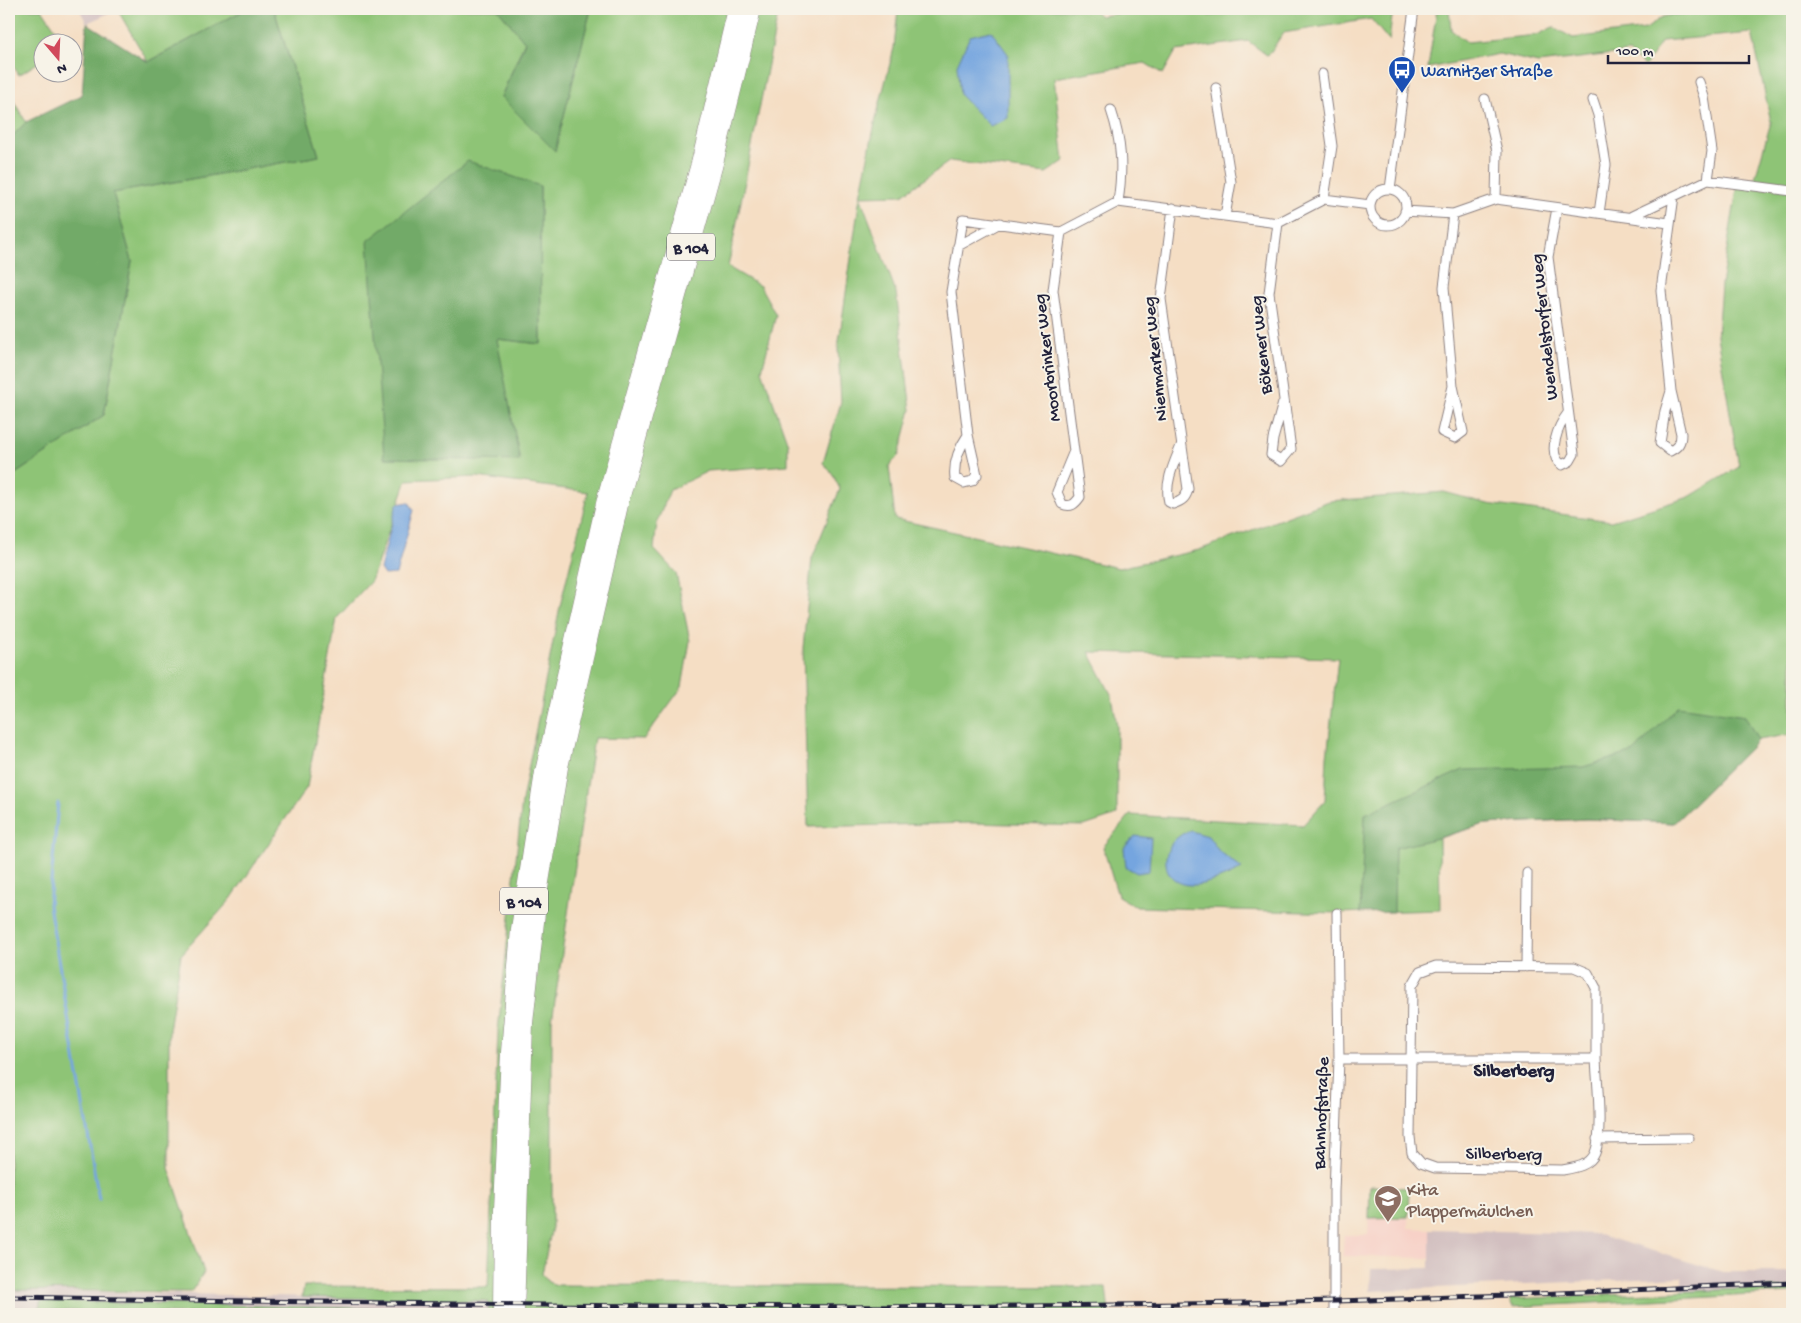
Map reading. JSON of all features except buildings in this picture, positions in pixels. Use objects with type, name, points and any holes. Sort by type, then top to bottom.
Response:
[{"type":"highway","name":"B 104","points":[[502,1314],[503,1210],[510,1062],[520,929],[544,772],[738,9]]},
{"type":"highway","name":"B 104","points":[[515,1314],[524,1024],[538,894],[559,767],[616,489],[713,168],[752,9]]},
{"type":"street","points":[[1390,189],[1414,9]]},
{"type":"street","points":[[1322,74],[1332,146],[1324,199]]},
{"type":"street","points":[[1699,82],[1704,97],[1712,151],[1708,180]]},
{"type":"street","points":[[1216,88],[1231,182],[1225,216]]},
{"type":"street","points":[[1485,99],[1497,151],[1496,199]]},
{"type":"street","points":[[1593,100],[1598,115],[1606,165],[1599,213]]},
{"type":"street","points":[[1111,110],[1116,122],[1123,170],[1118,202]]},
{"type":"street","points":[[1632,216],[1708,180],[1792,191]]},
{"type":"street","points":[[1390,189],[1403,196],[1405,211],[1398,221],[1386,228],[1374,218],[1370,205],[1377,192],[1390,189]]},
{"type":"street","points":[[1671,391],[1665,411],[1660,443],[1670,451],[1681,442],[1681,434],[1671,391],[1661,290],[1674,196]]},
{"type":"street","points":[[968,435],[960,448],[954,470],[955,478],[964,483],[972,481],[977,475],[968,435],[951,292],[963,219],[1061,232],[1118,202],[1278,223],[1324,199],[1370,205]]},
{"type":"street","points":[[1405,211],[1453,214],[1496,199],[1669,222]]},
{"type":"street","name":"Nienmarker Weg","points":[[1173,208],[1162,299],[1188,488],[1182,502],[1173,504],[1169,502],[1167,494],[1169,480],[1181,446]]},
{"type":"street","name":"Wendelstorfer Weg","points":[[1557,208],[1548,257],[1574,454],[1570,461],[1562,465],[1555,461],[1552,453],[1562,421],[1568,413]]},
{"type":"street","points":[[1453,214],[1444,287],[1453,386],[1463,432],[1455,438],[1442,432],[1453,386]]},
{"type":"street","points":[[958,246],[1000,223]]},
{"type":"street","name":"Bökener Weg","points":[[1278,223],[1269,293],[1290,449],[1281,462],[1271,455],[1273,439],[1283,404]]},
{"type":"street","name":"Moorbrinker Weg","points":[[1061,232],[1054,290],[1080,497],[1074,504],[1068,506],[1062,504],[1057,492],[1074,451]]},
{"type":"street","points":[[1526,967],[1527,872]]},
{"type":"street","name":"Bahnhofstraße","points":[[1334,1314],[1334,1192],[1339,1059],[1337,913]]},
{"type":"street","name":"Silberberg","points":[[1436,966],[1574,967],[1588,973],[1596,988],[1596,1059],[1597,1139],[1595,1153],[1590,1160],[1581,1166],[1562,1170],[1436,1168],[1421,1163],[1412,1153],[1410,1136],[1410,1059],[1412,986],[1420,972],[1436,966]]},
{"type":"street","points":[[1339,1059],[1596,1059]]},
{"type":"street","points":[[1597,1139],[1688,1138]]},
{"type":"shaded area","points":[[79,9],[118,9],[87,23]]},
{"type":"shaded area","name":"Kita Plappermäulchen","points":[[1370,1186],[1409,1188],[1408,1228],[1430,1229],[1430,1258],[1343,1256],[1344,1235],[1368,1235]]},
{"type":"shaded area","points":[[1430,1229],[1596,1234],[1723,1272],[1792,1272],[1792,1287],[1682,1293],[1682,1277],[1370,1291],[1371,1269],[1430,1268]]},
{"type":"shaded area","points":[[9,1290],[489,1301],[489,1311],[40,1301],[40,1310],[9,1310]]},
{"type":"shaded area","points":[[9,1310],[40,1310],[204,1314],[9,1314]]},
{"type":"green space","points":[[9,9],[42,9],[57,32],[32,32],[32,67],[19,75],[9,59]]},
{"type":"green space","points":[[117,9],[246,9],[148,62]]},
{"type":"green space","points":[[246,9],[274,9],[319,156],[113,193],[132,261],[104,415],[9,478],[9,140],[26,122],[82,95],[87,23],[148,62]]},
{"type":"green space","points":[[274,9],[498,9],[525,41],[501,97],[555,151],[591,9],[779,9],[728,267],[760,286],[776,315],[762,370],[788,444],[788,465],[708,471],[670,490],[657,522],[654,549],[676,573],[690,641],[682,687],[644,739],[594,738],[552,1021],[552,1227],[542,1274],[548,1282],[557,1285],[1106,1287],[1109,1314],[204,1314],[40,1310],[40,1301],[489,1311],[488,1301],[302,1297],[304,1286],[488,1287],[498,1031],[522,801],[560,606],[588,492],[477,477],[407,480],[371,581],[337,618],[307,787],[231,899],[181,955],[169,1030],[169,1168],[204,1272],[191,1292],[9,1290],[9,478],[104,415],[132,261],[113,193],[319,156]],"holes":[[[540,186],[541,344],[497,339]]]},
{"type":"green space","points":[[498,9],[591,9],[555,151],[501,97],[525,42]]},
{"type":"green space","points":[[898,9],[1092,9],[1100,16],[1151,9],[1198,9],[1209,16],[1263,9],[1393,9],[1389,41],[1371,19],[1283,33],[1268,56],[1248,41],[1176,51],[1163,74],[1145,63],[1054,78],[1064,161],[1046,173],[950,161],[902,195],[860,196],[876,118],[894,48]]},
{"type":"green space","points":[[1437,9],[1449,9],[1451,30],[1467,42],[1537,35],[1553,27],[1573,38],[1646,29],[1662,17],[1725,9],[1792,9],[1792,734],[1758,740],[1674,823],[1587,819],[1485,824],[1439,838],[1440,910],[1337,913],[1137,907],[1118,896],[1103,847],[1130,815],[1303,825],[1325,801],[1327,757],[1338,658],[1089,652],[1112,696],[1117,726],[1117,815],[1084,826],[971,823],[808,827],[803,648],[812,558],[840,489],[832,473],[823,463],[841,402],[838,348],[860,196],[896,292],[911,410],[899,455],[889,466],[895,519],[1119,568],[1199,550],[1329,501],[1444,492],[1488,504],[1611,521],[1689,497],[1739,467],[1717,336],[1721,285],[1738,183],[1753,185],[1771,122],[1752,33],[1662,41],[1645,66],[1629,52],[1538,63],[1499,54],[1428,68]]},
{"type":"green space","points":[[9,93],[26,122],[9,140]]},
{"type":"green space","points":[[468,161],[540,186],[541,344],[497,339],[520,461],[384,458],[368,241]]},
{"type":"green space","points":[[1678,706],[1745,716],[1758,740],[1674,823],[1587,819],[1485,824],[1395,848],[1394,912],[1360,913],[1365,814],[1463,770],[1583,767],[1634,752]]},
{"type":"green space","points":[[1370,1186],[1409,1188],[1408,1217],[1369,1218]]},
{"type":"green space","points":[[1792,1287],[1792,1293],[1513,1307],[1509,1299]]},
{"type":"water","points":[[991,31],[1008,54],[1008,118],[990,126],[960,95],[957,65],[970,36]]},
{"type":"water","points":[[409,502],[414,510],[396,574],[384,575],[380,569],[397,504]]},
{"type":"water","points":[[1191,831],[1208,836],[1218,850],[1242,869],[1203,884],[1191,885],[1180,883],[1167,870],[1168,851],[1172,843],[1180,836]]},
{"type":"water","points":[[1135,836],[1151,838],[1149,871],[1137,873],[1126,867],[1124,848]]},
{"type":"waterway","points":[[58,803],[49,905],[99,1199]]},
{"type":"railway","points":[[9,1297],[506,1305],[1004,1306],[1335,1301],[1792,1283]]},
{"type":"place","name":"Warnitzer Straße","points":[[1402,94]]},
{"type":"place","name":"Kita Plappermäulchen","points":[[1388,1223]]},
{"type":"district","name":"Silberberg","points":[[1514,1069]]}]
